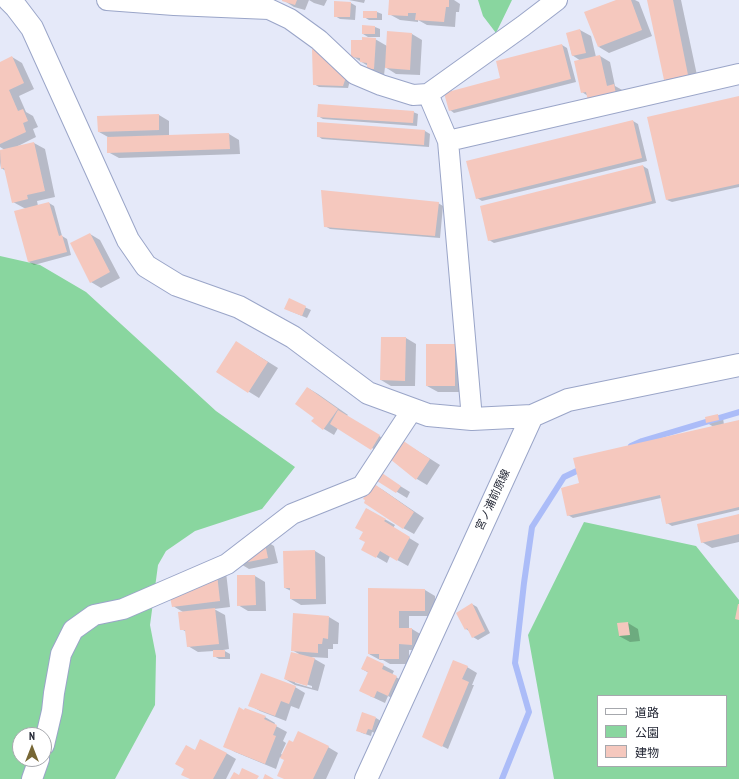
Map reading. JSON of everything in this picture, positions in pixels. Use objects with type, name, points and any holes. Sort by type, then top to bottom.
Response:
[{"type":"street","points":[[9,0],[32,28],[128,240],[146,266],[177,285],[239,307],[293,338],[368,393],[428,415],[472,419],[532,416],[568,400],[739,365]]},
{"type":"street","points":[[107,0],[174,5],[269,9],[290,20],[319,40],[355,74],[380,85],[413,95],[428,94],[557,0]]},
{"type":"street","points":[[448,141],[739,74]]},
{"type":"street","points":[[428,94],[448,141],[472,419]]},
{"type":"street","points":[[48,727],[61,654],[72,630],[94,615],[123,608],[227,564],[292,514],[362,486],[412,410]]},
{"type":"street","name":"宮ノ浦前原線","points":[[366,779],[532,416]]},
{"type":"street","points":[[32,779],[36,767]]},
{"type":"green space","points":[[478,0],[512,0],[496,33],[483,16]]},
{"type":"green space","points":[[0,256],[40,265],[86,292],[216,411],[295,467],[262,509],[195,531],[166,551],[158,565],[150,625],[156,656],[155,705],[115,779],[0,779]]},
{"type":"green space","points":[[584,522],[696,546],[739,600],[739,779],[554,779],[528,635]]},
{"type":"building","points":[[282,0],[297,0],[295,5]]},
{"type":"building","points":[[389,0],[449,0],[449,7],[446,7],[444,22],[415,20],[416,13],[408,13],[408,16],[388,15]]},
{"type":"building","points":[[616,0],[631,0],[642,30],[598,47],[584,12]]},
{"type":"building","points":[[647,0],[673,0],[688,75],[664,80]]},
{"type":"building","points":[[334,1],[351,2],[350,17],[334,17]]},
{"type":"building","points":[[363,11],[377,11],[377,18],[363,18]]},
{"type":"building","points":[[362,25],[375,26],[375,34],[362,34]]},
{"type":"building","points":[[580,29],[586,53],[572,56],[566,33]]},
{"type":"building","points":[[387,31],[412,33],[410,70],[385,68]]},
{"type":"building","points":[[362,37],[376,38],[374,69],[367,69],[367,63],[360,62],[360,58],[351,57],[351,40],[362,40]]},
{"type":"building","points":[[562,44],[571,79],[449,111],[444,93],[500,78],[496,61]]},
{"type":"building","points":[[312,49],[321,50],[347,74],[343,86],[313,85]]},
{"type":"building","points":[[600,55],[607,86],[614,84],[616,94],[588,101],[586,92],[581,93],[574,61]]},
{"type":"building","points":[[12,56],[24,83],[9,90],[18,111],[23,109],[28,121],[23,123],[26,132],[0,144],[0,62]]},
{"type":"building","points":[[739,96],[739,184],[666,200],[647,117]]},
{"type":"building","points":[[318,104],[414,111],[413,123],[317,117]]},
{"type":"building","points":[[159,114],[159,130],[98,132],[97,116]]},
{"type":"building","points":[[633,120],[642,158],[476,199],[466,161]]},
{"type":"building","points":[[317,122],[425,130],[424,145],[317,137]]},
{"type":"building","points":[[229,133],[230,149],[107,153],[107,137]]},
{"type":"building","points":[[34,142],[45,191],[27,195],[28,199],[12,203],[4,168],[1,169],[0,150]]},
{"type":"building","points":[[643,165],[652,201],[488,241],[480,206]]},
{"type":"building","points":[[321,190],[439,202],[435,236],[324,227]]},
{"type":"building","points":[[49,202],[59,236],[62,235],[67,252],[28,262],[14,211]]},
{"type":"building","points":[[90,233],[110,272],[90,283],[70,243]]},
{"type":"building","points":[[289,298],[306,306],[302,316],[284,309]]},
{"type":"building","points":[[381,337],[406,337],[405,381],[380,380]]},
{"type":"building","points":[[236,341],[268,362],[248,393],[216,372]]},
{"type":"building","points":[[426,344],[455,344],[455,386],[426,386]]},
{"type":"building","points":[[307,387],[338,409],[323,430],[311,421],[314,418],[295,404]]},
{"type":"building","points":[[338,410],[380,435],[371,450],[330,424]]},
{"type":"building","points":[[718,414],[719,420],[706,423],[705,417]]},
{"type":"building","points":[[739,420],[739,507],[666,524],[660,495],[567,516],[561,488],[579,483],[573,458]]},
{"type":"building","points":[[402,440],[430,459],[416,480],[390,459]]},
{"type":"building","points":[[382,473],[401,486],[396,493],[377,481]]},
{"type":"building","points":[[373,483],[414,512],[403,529],[364,503],[365,500],[363,499]]},
{"type":"building","points":[[366,508],[386,519],[384,521],[410,537],[397,561],[380,551],[376,558],[361,550],[365,542],[359,539],[363,532],[355,528]]},
{"type":"building","points":[[739,514],[739,534],[701,543],[697,524]]},
{"type":"building","points":[[264,539],[268,558],[238,564]]},
{"type":"building","points":[[315,550],[316,599],[290,599],[290,588],[284,588],[283,551]]},
{"type":"building","points":[[216,565],[220,601],[172,607],[170,597]]},
{"type":"building","points":[[237,575],[255,575],[256,605],[237,606]]},
{"type":"building","points":[[368,588],[425,589],[425,611],[399,611],[399,628],[412,628],[412,645],[399,644],[399,659],[379,659],[379,654],[368,654]]},
{"type":"building","points":[[472,603],[485,631],[472,638],[467,628],[465,630],[456,613]]},
{"type":"building","points":[[739,604],[739,620],[735,619]]},
{"type":"building","points":[[215,608],[219,644],[187,647],[185,630],[180,630],[178,612]]},
{"type":"building","points":[[293,613],[329,616],[328,639],[323,638],[322,644],[318,644],[318,653],[291,651]]},
{"type":"building","points":[[628,622],[630,635],[619,636],[617,623]]},
{"type":"building","points":[[213,650],[225,650],[225,657],[213,657]]},
{"type":"building","points":[[291,652],[315,658],[307,686],[284,679]]},
{"type":"building","points":[[367,656],[384,664],[382,669],[397,676],[388,696],[377,691],[374,698],[359,691],[368,672],[361,669]]},
{"type":"building","points":[[453,660],[468,666],[462,679],[469,682],[442,747],[422,737]]},
{"type":"building","points":[[261,673],[296,686],[289,704],[281,701],[275,716],[248,706]]},
{"type":"building","points":[[239,707],[244,710],[245,708],[266,716],[264,719],[277,725],[273,735],[276,736],[265,764],[223,747]]},
{"type":"building","points":[[362,712],[376,717],[372,730],[368,729],[366,734],[356,731]]},
{"type":"building","points":[[298,731],[329,746],[313,779],[284,779],[277,776],[284,760],[280,758],[289,740],[293,742]]},
{"type":"building","points":[[200,739],[227,753],[213,779],[190,779],[181,775],[184,769],[175,764],[186,745],[195,750]]},
{"type":"building","points":[[242,768],[259,776],[257,779],[230,779],[234,772],[239,775]]},
{"type":"building","points":[[265,774],[274,779],[263,779]]},
{"type":"waterway","points":[[631,446],[642,441],[739,412]]},
{"type":"waterway","points":[[502,779],[529,712],[515,663],[532,527],[564,477],[583,468]]}]
